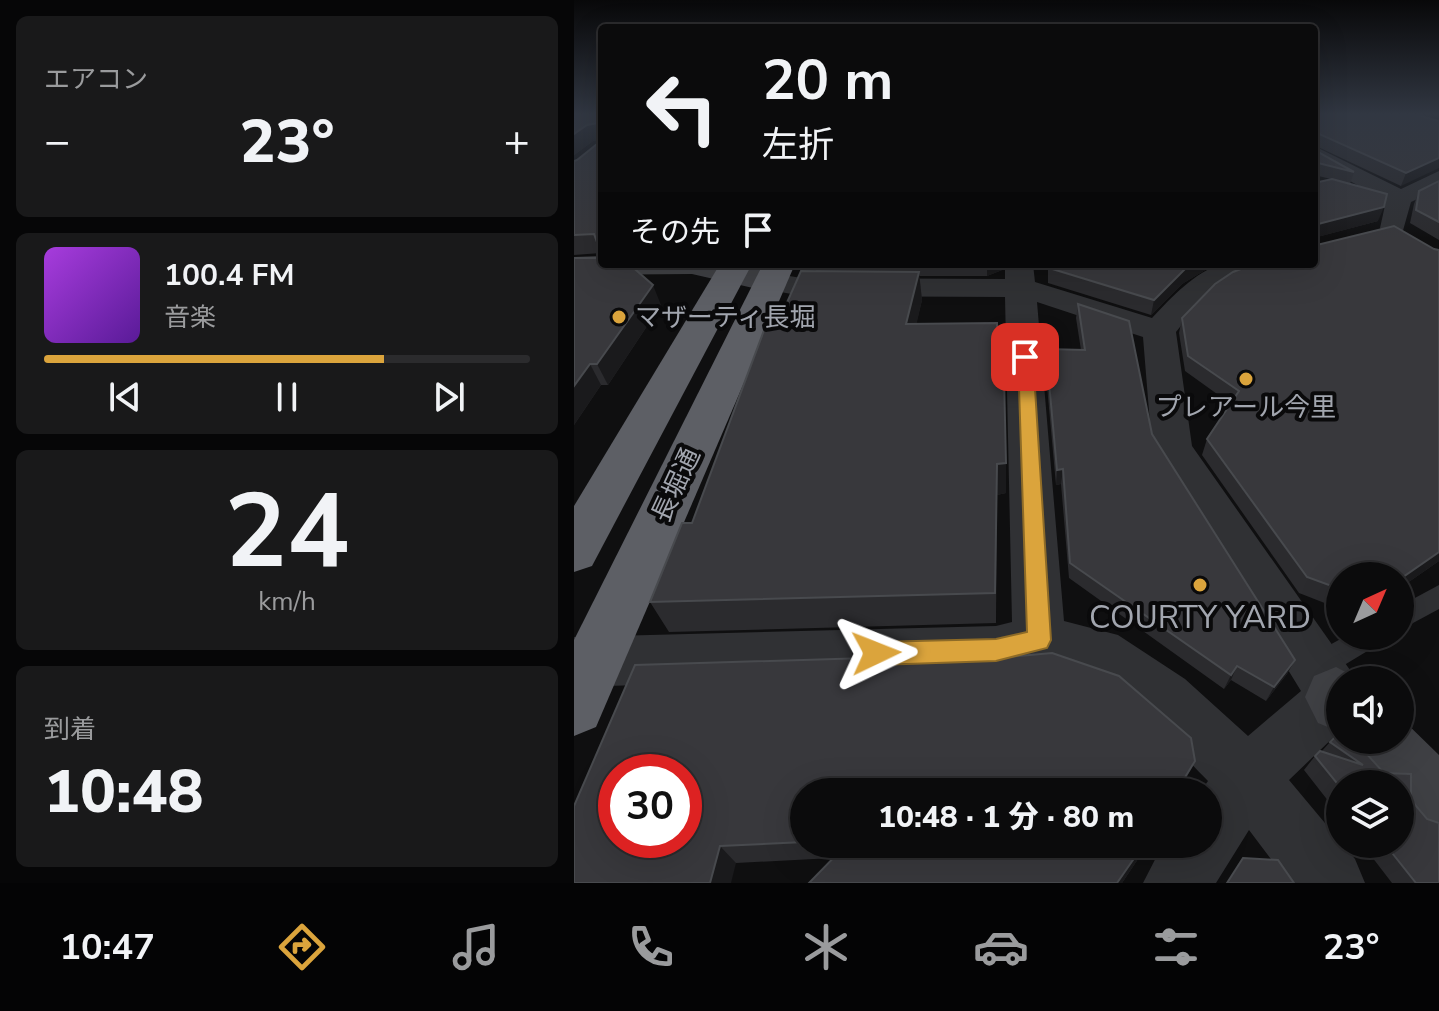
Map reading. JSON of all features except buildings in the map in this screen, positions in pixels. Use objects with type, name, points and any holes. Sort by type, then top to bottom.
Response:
[{"type":"highway","name":"長堀通","points":[[574,551],[754,271]]},
{"type":"highway","name":"長堀通","points":[[581,677],[754,271]]},
{"type":"street","points":[[1319,155],[1402,206]]},
{"type":"street","points":[[574,266],[598,266]]},
{"type":"street","points":[[723,268],[754,271],[802,287],[1021,276],[1159,331]]},
{"type":"street","points":[[1238,268],[1193,291],[1159,331],[1172,448],[1326,677]]},
{"type":"street","points":[[1021,276],[1039,640]]},
{"type":"street","points":[[581,677],[996,650],[1039,640],[1099,652],[1165,698],[1247,777],[1331,883]]},
{"type":"street","points":[[1222,815],[1247,777],[1326,714]]},
{"type":"street","points":[[1392,754],[1439,804]]},
{"type":"street","points":[[1177,883],[1194,858]]},
{"type":"lane","points":[[1414,611],[1439,596]]},
{"type":"place","name":"マザーティ長堀","points":[[619,317]]},
{"type":"place","name":"プレアール今里","points":[[1246,379]]},
{"type":"place","name":"COURTY YARD","points":[[1200,585]]},
{"type":"route","points":[[876,653],[996,650],[1039,640],[1025,357]]}]
